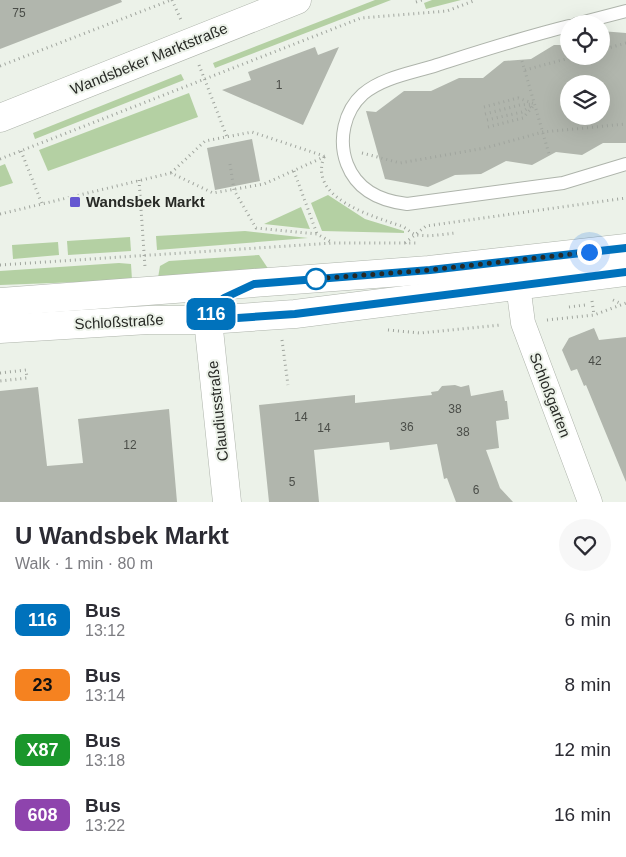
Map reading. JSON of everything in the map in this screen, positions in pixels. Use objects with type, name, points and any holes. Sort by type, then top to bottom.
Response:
[{"type":"main road","name":"Wandsbeker Marktstraße","points":[[0,118],[297,0]]},
{"type":"main road","name":"Schloßstraße","points":[[0,302],[430,270],[626,248]]},
{"type":"main road","name":"Schloßstraße","points":[[0,329],[148,320],[208,320],[295,314],[626,272]]},
{"type":"main road","points":[[174,290],[196,306],[208,320],[212,311],[224,298],[254,284]]},
{"type":"main road","name":"Claudiusstraße","points":[[208,320],[227,502]]},
{"type":"street","name":"Schloßgarten","points":[[518,285],[523,323],[590,502]]},
{"type":"lane","points":[[610,15],[626,11]]},
{"type":"lane","points":[[560,28],[526,36],[374,86],[353,106],[345,125],[343,145],[349,168],[360,183],[376,196],[407,204],[520,191],[563,183],[626,164]]},
{"type":"path","points":[[0,66],[172,0],[179,16]]},
{"type":"path","points":[[416,2],[422,0]]},
{"type":"path","points":[[0,159],[361,18],[376,15],[428,14],[448,11],[465,2],[476,0]]},
{"type":"path","points":[[610,47],[626,43]]},
{"type":"path","points":[[522,61],[549,154]]},
{"type":"path","points":[[525,70],[560,61]]},
{"type":"path","points":[[200,68],[227,137]]},
{"type":"path","points":[[484,107],[518,98],[535,104]]},
{"type":"path","points":[[485,114],[520,105],[535,104]]},
{"type":"path","points":[[487,120],[522,112],[535,104]]},
{"type":"path","points":[[488,127],[523,118],[535,104]]},
{"type":"path","points":[[356,152],[400,163],[485,148],[542,132],[626,124]]},
{"type":"path","points":[[0,214],[171,173],[205,141],[252,132],[324,156],[264,184],[213,193],[171,173]]},
{"type":"path","points":[[21,151],[42,204]]},
{"type":"path","points":[[230,164],[234,190]]},
{"type":"path","points":[[294,171],[317,234]]},
{"type":"path","points":[[231,178],[234,190],[256,228],[317,234],[332,243]]},
{"type":"path","points":[[139,180],[145,255]]},
{"type":"path","points":[[0,265],[332,243],[405,243],[426,226],[626,198]]},
{"type":"path","points":[[428,236],[456,233]]},
{"type":"path","points":[[592,301],[594,315]]},
{"type":"path","points":[[382,329],[420,333],[523,323],[594,315],[624,303]]},
{"type":"path","points":[[282,334],[288,385]]},
{"type":"path","points":[[0,373],[26,370],[27,378],[0,381]]},
{"type":"green space","points":[[375,0],[391,0],[215,68],[213,63]]},
{"type":"green space","points":[[432,0],[461,0],[426,9],[424,3]]},
{"type":"green space","points":[[181,74],[184,80],[35,139],[33,133]]},
{"type":"green space","points":[[189,93],[198,117],[48,171],[39,150]]},
{"type":"green space","points":[[5,164],[13,183],[0,187],[0,166]]},
{"type":"green space","points":[[328,195],[365,219],[404,231],[404,233],[322,231],[311,203]]},
{"type":"green space","points":[[301,207],[310,229],[264,224]]},
{"type":"green space","points":[[245,231],[308,238],[157,250],[156,236]]},
{"type":"green space","points":[[130,237],[131,251],[68,255],[67,241]]},
{"type":"green space","points":[[58,242],[59,255],[13,259],[12,245]]},
{"type":"green space","points":[[259,255],[269,270],[158,278],[160,266],[169,261]]},
{"type":"green space","points":[[119,263],[131,264],[132,280],[0,285],[0,271]]},
{"type":"building","points":[[0,0],[121,0],[122,2],[0,49]]},
{"type":"building","points":[[610,32],[626,33],[626,143],[603,143],[582,155],[556,152],[532,165],[506,161],[481,174],[455,175],[428,187],[385,179],[366,111],[376,112],[404,91],[431,91],[459,78],[483,78],[504,61],[531,59],[554,45],[560,45],[560,65],[610,65]]},
{"type":"building","points":[[315,47],[318,55],[339,47],[303,125],[222,90],[251,80],[248,72]]},
{"type":"building","points":[[252,139],[260,181],[215,190],[207,148]]},
{"type":"building","points":[[594,328],[599,340],[626,337],[626,482],[586,385],[584,386],[577,369],[571,371],[562,350],[569,338]]},
{"type":"building","points":[[455,385],[461,387],[469,385],[471,396],[503,390],[505,401],[507,401],[509,419],[496,421],[499,448],[486,450],[500,488],[513,502],[456,502],[447,478],[444,479],[437,444],[390,450],[389,442],[314,450],[319,502],[269,502],[259,405],[355,395],[355,403],[432,395],[431,392],[438,391],[442,386]]},
{"type":"building","points":[[38,387],[47,466],[83,463],[78,419],[169,409],[177,502],[0,502],[0,391]]},
{"type":"bus line","name":"116","points":[[626,248],[430,270],[254,284],[224,298],[217,304],[208,320],[295,314],[626,272]]},
{"type":"place","name":"Wandsbek Markt","points":[[75,202]]},
{"type":"route","points":[[316,279],[313,279],[430,270],[589,252]]}]
